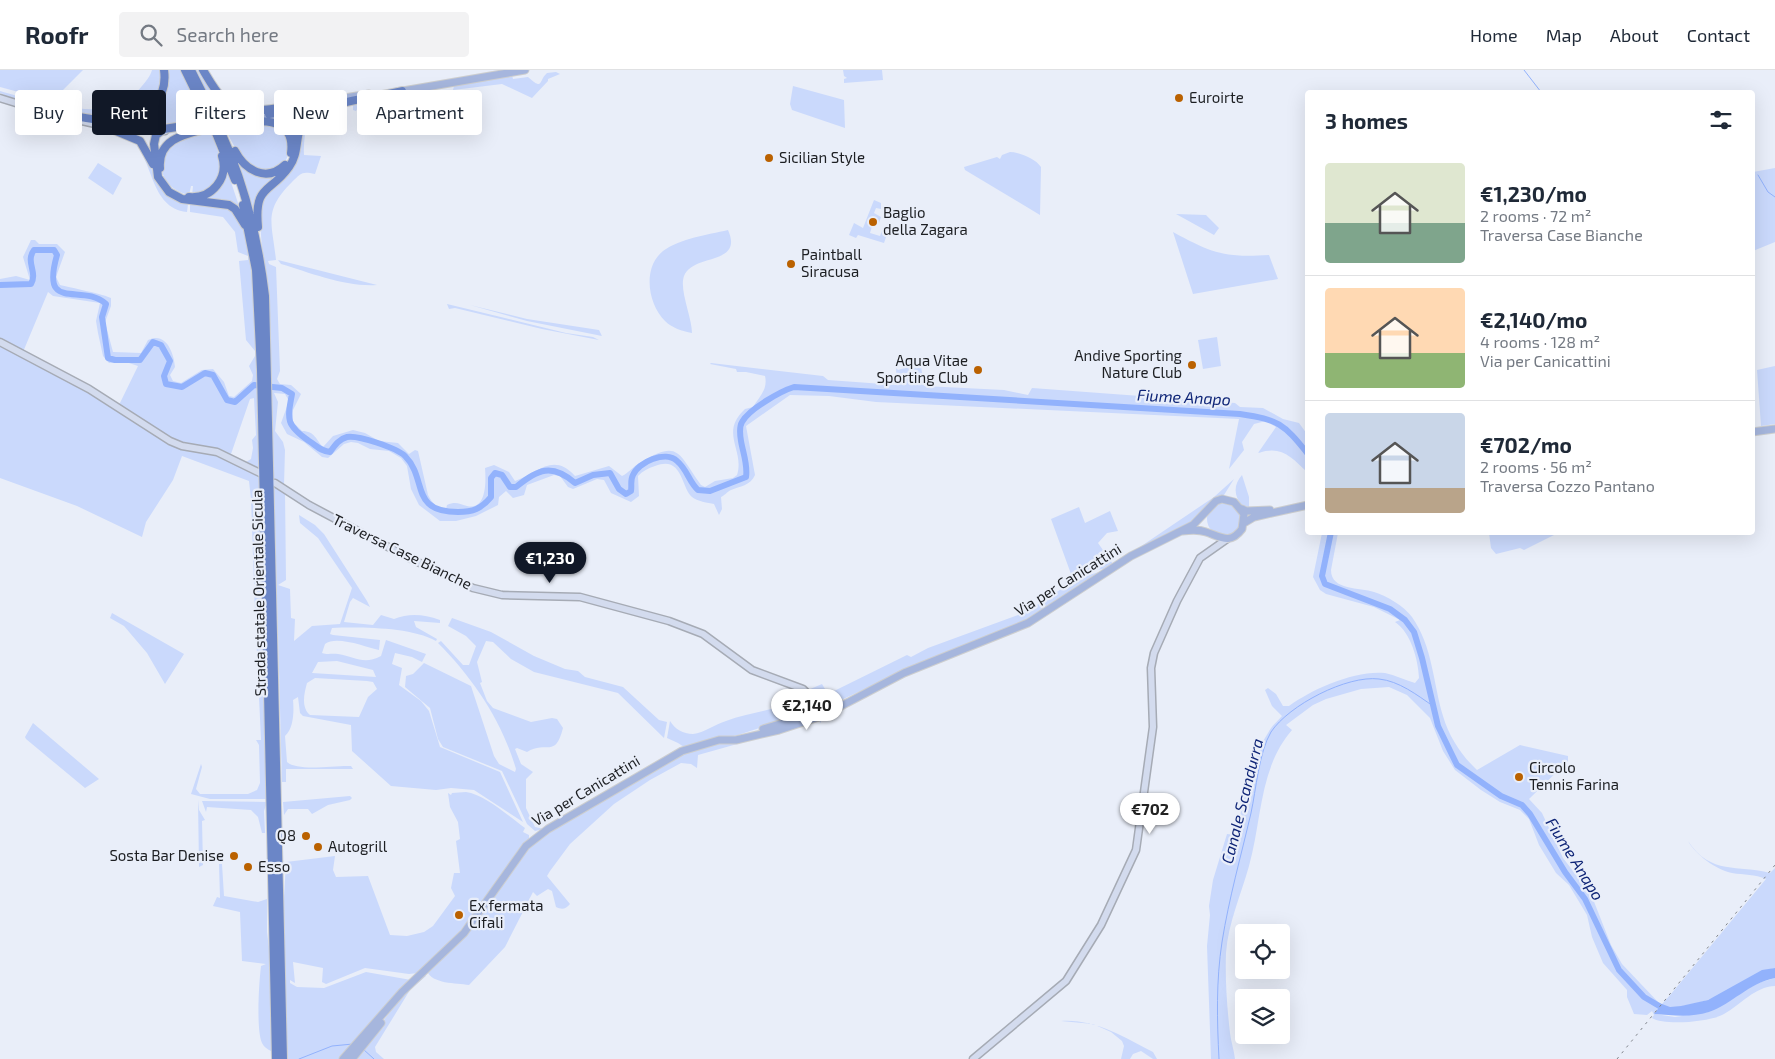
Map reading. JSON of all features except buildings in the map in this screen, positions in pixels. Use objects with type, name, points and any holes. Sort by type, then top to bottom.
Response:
[{"type":"highway","points":[[82,116],[115,121],[133,119],[151,109],[160,97],[164,85],[164,70]]},
{"type":"highway","name":"Strada statale Orientale Sicula","points":[[185,70],[196,90]]},
{"type":"highway","name":"Strada statale Orientale Sicula","points":[[191,70],[201,90]]},
{"type":"highway","points":[[204,70],[222,99],[238,108],[256,111],[274,108]]},
{"type":"highway","points":[[261,296],[258,203],[266,188],[289,167],[297,148],[301,126],[312,112],[357,102]]},
{"type":"highway","points":[[223,135],[240,160],[255,172],[272,173],[287,163],[292,145],[283,127],[264,121]]},
{"type":"highway","points":[[216,125],[224,163],[223,176],[218,185],[206,194],[193,197],[184,196],[171,188],[164,180],[159,166],[165,146],[176,137],[216,125]]},
{"type":"highway","points":[[126,135],[140,141],[148,153],[156,173],[169,192],[182,200],[224,203],[235,209],[245,227],[261,296]]},
{"type":"highway","points":[[156,173],[154,141],[158,135]]},
{"type":"highway","name":"Strada statale Orientale Sicula","points":[[221,135],[237,169],[250,209],[259,248],[266,442],[279,1040],[276,1059]]},
{"type":"highway","points":[[294,135],[297,148]]},
{"type":"highway","name":"Strada statale Orientale Sicula","points":[[279,1040],[283,1059]]},
{"type":"main road","points":[[347,98],[525,70]]},
{"type":"main road","points":[[411,90],[434,85]]},
{"type":"main road","points":[[1755,430],[1775,427]]},
{"type":"main road","points":[[1182,531],[1199,520],[1210,505],[1222,500],[1234,502],[1246,511],[1305,505]]},
{"type":"main road","points":[[1242,509],[1244,523]]},
{"type":"main road","points":[[1182,531],[1198,530],[1227,539],[1238,534],[1244,523],[1254,517],[1283,509]]},
{"type":"main road","points":[[1206,510],[1204,522],[1212,535]]},
{"type":"main road","name":"Via per Canicattini","points":[[343,1059],[352,1056],[402,992],[464,933],[515,860],[536,838],[682,751],[719,740],[779,730],[884,683],[1028,623],[1131,556],[1155,542],[1182,531]]},
{"type":"main road","name":"Via per Canicattini","points":[[730,739],[817,712]]},
{"type":"street","points":[[0,98],[15,102]]},
{"type":"street","points":[[82,119],[116,125],[151,127],[176,125]]},
{"type":"street","points":[[0,342],[89,389],[170,441],[182,446],[217,452],[260,473]]},
{"type":"street","name":"Traversa Case Bianche","points":[[275,483],[309,505],[407,558],[473,588],[502,595],[580,597],[669,621],[710,637],[752,670],[798,686],[811,698],[817,712]]},
{"type":"street","points":[[1212,535],[1212,549]]},
{"type":"street","points":[[973,1059],[1066,981],[1101,925],[1139,838],[1153,727],[1152,660],[1186,584],[1200,558],[1227,539]]},
{"type":"shaded area","points":[[0,70],[83,70],[63,90],[15,91],[0,87]]},
{"type":"shaded area","points":[[152,70],[162,70],[160,90],[138,90],[146,81]]},
{"type":"shaded area","points":[[167,70],[180,70],[190,90],[176,90],[176,123],[166,123],[166,90],[161,90]]},
{"type":"shaded area","points":[[194,70],[202,70],[214,90],[205,90]]},
{"type":"shaded area","points":[[843,70],[882,70],[883,80],[844,83],[844,79],[847,78],[844,76]]},
{"type":"shaded area","points":[[556,72],[560,74],[548,79],[532,98],[502,84],[453,90],[454,86],[512,75],[513,79],[528,77],[539,84],[547,73]]},
{"type":"shaded area","points":[[793,86],[844,100],[845,128],[792,110],[790,104]]},
{"type":"shaded area","points":[[0,91],[15,95],[15,100],[0,93]]},
{"type":"shaded area","points":[[357,103],[356,111],[353,110],[353,105],[347,106]]},
{"type":"shaded area","points":[[82,108],[92,109],[92,115],[82,113]]},
{"type":"shaded area","points":[[264,124],[274,126],[274,135],[285,135],[289,148],[287,158],[280,167],[259,172],[238,153],[228,135],[264,135]]},
{"type":"shaded area","points":[[189,135],[212,135],[219,154],[221,175],[210,189],[192,196],[193,186],[191,186],[189,195],[180,192],[169,184],[162,171],[166,150],[175,140]]},
{"type":"shaded area","points":[[300,135],[306,135],[304,155],[321,156],[315,174],[302,174],[283,192],[277,201],[273,209],[272,218],[276,260],[268,261],[269,264],[276,267],[280,371],[277,379],[280,384],[291,385],[301,394],[293,410],[293,422],[302,431],[313,434],[323,447],[333,436],[353,430],[365,433],[379,441],[398,443],[409,454],[415,450],[418,451],[428,495],[433,503],[440,508],[446,509],[447,505],[453,503],[467,506],[478,504],[484,493],[485,468],[494,465],[509,472],[515,481],[552,465],[567,469],[575,476],[609,466],[622,476],[654,455],[671,451],[677,453],[682,458],[701,485],[705,487],[715,481],[733,478],[737,475],[739,466],[733,434],[734,426],[745,409],[753,407],[761,396],[766,381],[765,376],[737,372],[736,369],[711,363],[823,376],[828,380],[897,385],[896,368],[898,370],[918,364],[921,366],[924,386],[1004,390],[1028,395],[1032,388],[1235,403],[1240,407],[1263,408],[1283,419],[1299,423],[1305,431],[1305,470],[1291,457],[1280,452],[1274,450],[1258,453],[1276,427],[1266,421],[1254,424],[1242,442],[1244,450],[1229,469],[1239,419],[876,402],[829,396],[790,395],[746,426],[755,475],[748,484],[731,490],[721,497],[722,509],[719,515],[714,504],[692,497],[676,469],[671,465],[664,464],[648,469],[638,476],[639,496],[631,502],[611,493],[604,480],[597,479],[573,489],[568,487],[560,476],[554,475],[527,485],[524,495],[513,498],[506,491],[499,497],[498,505],[476,516],[456,521],[440,521],[419,505],[411,489],[407,466],[401,458],[389,451],[370,449],[351,442],[344,444],[328,458],[322,457],[304,442],[287,434],[281,423],[289,401],[285,394],[274,393],[278,402],[275,431],[283,442],[285,450],[284,485],[273,478],[266,441],[259,441],[259,470],[246,462],[251,459],[252,440],[256,435],[254,398],[250,399],[231,454],[182,443],[153,429],[119,405],[138,366],[126,362],[109,363],[103,356],[96,321],[100,303],[53,296],[48,292],[23,352],[0,339],[0,279],[16,276],[30,280],[23,257],[31,240],[35,240],[39,244],[57,244],[65,252],[56,277],[60,285],[111,298],[111,306],[105,322],[113,352],[141,353],[148,340],[160,338],[168,345],[173,356],[175,367],[170,375],[173,381],[181,383],[202,370],[213,369],[224,382],[229,396],[234,397],[252,381],[253,375],[249,366],[255,356],[255,351],[246,340],[239,261],[248,260],[248,256],[238,252],[235,232],[223,217],[190,212],[190,204],[188,204],[187,212],[165,202],[153,181],[144,158],[131,139],[141,145],[155,176],[167,193],[230,208],[244,228],[251,262],[257,370],[270,370],[271,349],[260,223],[260,202],[286,173]]},
{"type":"shaded area","points":[[1010,152],[1027,156],[1041,167],[1040,215],[965,170],[964,167],[997,157],[1000,159],[1002,155]]},
{"type":"shaded area","points":[[238,162],[252,173],[283,171],[267,184],[255,215]]},
{"type":"shaded area","points":[[98,163],[122,178],[113,195],[88,178]]},
{"type":"shaded area","points":[[226,167],[242,215],[236,208],[198,200],[211,192]]},
{"type":"shaded area","points":[[1775,168],[1775,242],[1755,250],[1755,172]]},
{"type":"shaded area","points":[[874,200],[881,203],[881,209],[876,208],[874,213],[881,217],[879,223],[873,223],[870,233],[880,236],[883,228],[888,231],[884,243],[858,235],[856,238],[849,235],[854,223],[863,228]]},
{"type":"shaded area","points":[[1176,214],[1206,215],[1219,228],[1214,235]]},
{"type":"shaded area","points":[[728,230],[731,241],[729,249],[715,258],[697,264],[689,269],[684,276],[683,289],[692,333],[671,326],[659,314],[651,296],[650,276],[656,258],[663,251],[678,243]]},
{"type":"shaded area","points":[[1173,232],[1198,245],[1229,255],[1269,255],[1278,279],[1193,294]]},
{"type":"shaded area","points":[[278,260],[377,285],[353,284],[328,279],[281,264]]},
{"type":"shaded area","points":[[447,304],[566,333],[593,337],[599,340],[542,329],[455,308],[449,309]]},
{"type":"shaded area","points":[[470,305],[527,319],[599,330],[602,336],[527,321]]},
{"type":"shaded area","points":[[1217,337],[1221,366],[1203,369],[1198,340]]},
{"type":"shaded area","points":[[0,344],[89,391],[158,435],[222,456],[259,475],[266,799],[210,799],[191,794],[201,764],[202,767],[196,789],[200,794],[248,794],[257,790],[260,783],[259,745],[256,740],[261,740],[254,589],[259,589],[259,585],[254,584],[249,481],[182,456],[173,480],[146,522],[142,537],[77,506],[0,478]]},
{"type":"shaded area","points":[[1775,366],[1775,424],[1761,426],[1757,370]]},
{"type":"shaded area","points":[[1242,475],[1249,497],[1249,509],[1242,506],[1236,494],[1237,483]]},
{"type":"shaded area","points":[[1234,479],[1224,495],[1209,503],[1189,525],[1131,553],[1214,497]]},
{"type":"shaded area","points":[[274,485],[285,492],[286,580],[278,585],[290,589],[291,618],[295,619],[294,641],[312,626],[340,624],[352,588],[318,538],[300,523],[299,515],[315,525],[324,534],[370,607],[353,598],[344,622],[373,625],[381,615],[394,619],[411,615],[422,615],[440,620],[440,623],[414,621],[416,627],[437,639],[436,641],[426,636],[399,630],[332,628],[330,634],[333,635],[380,640],[379,650],[351,642],[336,641],[325,644],[322,653],[338,654],[360,660],[375,659],[381,656],[386,640],[426,654],[422,662],[412,657],[395,653],[392,664],[402,668],[399,685],[421,701],[429,711],[440,747],[500,772],[523,822],[474,790],[451,788],[436,790],[391,786],[352,751],[351,725],[303,716],[300,713],[298,697],[293,700],[292,724],[285,736],[287,762],[300,767],[351,766],[353,769],[286,769],[286,782],[282,782]],"holes":[[[337,661],[373,670],[376,677],[312,673],[318,662]],[[315,678],[373,682],[377,689],[368,697],[359,717],[310,715],[305,708],[304,696],[307,683]]]},
{"type":"shaded area","points":[[1224,502],[1231,503],[1236,507],[1240,512],[1240,526],[1236,531],[1231,535],[1224,536],[1217,535],[1212,531],[1208,526],[1207,519],[1208,512],[1212,507],[1217,503]]},
{"type":"shaded area","points":[[1079,507],[1085,523],[1110,511],[1118,531],[1107,533],[1098,543],[1113,564],[1105,569],[1073,572],[1071,574],[1051,519]]},
{"type":"shaded area","points":[[1322,535],[1338,535],[1331,570],[1332,577],[1336,582],[1347,587],[1368,590],[1384,596],[1400,605],[1412,617],[1424,640],[1432,665],[1443,716],[1452,739],[1466,759],[1477,770],[1520,745],[1568,756],[1568,761],[1529,799],[1542,813],[1563,858],[1591,894],[1611,945],[1622,964],[1658,1002],[1662,1004],[1671,994],[1766,879],[1719,869],[1707,860],[1726,867],[1770,873],[1775,868],[1775,968],[1759,973],[1708,1000],[1655,1014],[1675,1017],[1709,1012],[1758,983],[1775,978],[1775,986],[1761,989],[1718,1017],[1699,1021],[1666,1022],[1652,1018],[1654,1015],[1652,1011],[1647,1015],[1634,1014],[1627,997],[1627,990],[1603,963],[1592,937],[1587,915],[1569,885],[1556,873],[1539,845],[1529,819],[1520,810],[1500,802],[1455,770],[1443,751],[1430,718],[1407,695],[1389,687],[1361,689],[1326,699],[1313,705],[1286,725],[1292,730],[1281,745],[1267,778],[1249,866],[1227,942],[1227,1003],[1230,1036],[1235,1059],[1211,1059],[1207,946],[1209,906],[1213,880],[1227,834],[1236,835],[1251,769],[1261,745],[1273,725],[1282,716],[1272,706],[1265,690],[1268,688],[1276,694],[1283,706],[1289,706],[1322,687],[1361,674],[1385,673],[1415,683],[1419,678],[1417,663],[1413,647],[1401,627],[1395,622],[1400,620],[1374,607],[1326,594],[1320,590],[1313,577]]},
{"type":"shaded area","points":[[1489,535],[1554,535],[1524,550],[1520,548],[1496,554],[1491,548]]},
{"type":"shaded area","points":[[1099,572],[1102,573],[1033,618],[888,678],[820,710],[817,709],[808,690],[822,684],[828,694],[907,655],[911,657],[928,648],[1026,612],[1066,586],[1065,582]]},
{"type":"shaded area","points":[[112,613],[184,654],[165,684],[147,653],[124,626],[110,618]]},
{"type":"shaded area","points":[[452,618],[491,632],[534,656],[565,669],[578,671],[585,677],[623,687],[659,720],[667,722],[664,738],[618,693],[534,672],[511,659],[493,642],[486,641],[477,662],[482,682],[480,683],[487,701],[493,708],[531,722],[552,718],[557,719],[563,728],[557,743],[553,746],[527,752],[515,749],[521,764],[533,772],[526,779],[526,808],[535,827],[544,829],[535,831],[527,824],[502,771],[443,747],[438,739],[430,708],[405,687],[406,676],[413,674],[424,663],[471,686],[494,756],[499,764],[515,772],[516,769],[503,734],[485,701],[451,656],[438,643],[441,641],[463,665],[469,665],[476,646],[466,636],[448,626]]},
{"type":"shaded area","points":[[807,696],[811,711],[738,735],[684,747],[667,738],[670,721],[677,729],[693,734],[722,722],[788,704]]},
{"type":"shaded area","points":[[821,720],[821,723],[819,721],[698,755],[697,768],[691,764],[681,763],[650,780],[614,804],[570,844],[550,871],[547,876],[570,904],[568,906],[562,909],[556,907],[552,891],[548,889],[537,896],[533,892],[505,947],[469,985],[439,981],[427,971],[529,848],[546,834],[681,754],[700,747]]},
{"type":"shaded area","points":[[33,723],[99,779],[85,788],[26,739],[25,737]]},
{"type":"shaded area","points":[[466,792],[489,801],[504,812],[525,828],[523,832],[529,835],[529,839],[518,850],[471,920],[466,923],[466,927],[418,973],[409,974],[365,968],[326,984],[322,982],[323,968],[293,962],[295,983],[290,980],[290,983],[297,987],[324,988],[366,972],[411,980],[401,989],[367,1043],[400,998],[423,975],[426,976],[410,990],[375,1047],[376,1052],[384,1059],[271,1059],[271,1051],[262,1043],[259,1028],[261,966],[266,964],[242,961],[240,912],[213,906],[217,897],[220,898],[219,864],[222,864],[224,896],[258,902],[267,899],[267,932],[280,1038],[286,1038],[284,898],[286,862],[335,856],[333,870],[336,877],[368,876],[390,935],[407,936],[424,932],[433,926],[455,896],[451,888],[454,873],[460,873],[456,841],[460,839],[458,822],[450,807],[448,793],[451,795],[452,793]]},
{"type":"shaded area","points":[[350,796],[352,798],[350,800],[328,805],[312,814],[308,809],[288,809],[284,815],[283,802]]},
{"type":"shaded area","points":[[198,800],[199,810],[205,820],[202,821],[203,865],[199,867]]},
{"type":"shaded area","points":[[202,801],[267,802],[264,811],[265,833],[262,833],[258,817],[251,810],[207,807],[206,812]]},
{"type":"shaded area","points":[[1061,1021],[1074,1021],[1089,1024]]},
{"type":"shaded area","points":[[1097,1026],[1120,1035],[1153,1052],[1157,1059],[1153,1059],[1141,1051],[1133,1054],[1130,1059],[1121,1059],[1124,1046],[1122,1041],[1111,1032]]},
{"type":"water","points":[[1775,968],[1775,978],[1748,989],[1726,1004],[1709,1012],[1688,1016],[1654,1014],[1662,1004],[1670,1007],[1708,1000],[1762,970]]},
{"type":"waterway","points":[[1524,70],[1539,90]]},
{"type":"waterway","points":[[1758,175],[1768,192],[1775,197]]},
{"type":"waterway","name":"Fiume Anapo","points":[[0,285],[31,284],[33,280],[31,259],[34,250],[54,250],[57,255],[53,273],[54,284],[59,291],[86,295],[106,304],[102,317],[108,358],[115,360],[140,360],[153,342],[161,345],[170,361],[164,376],[166,384],[182,387],[205,373],[213,375],[227,400],[235,402],[254,385],[282,388],[292,394],[289,410],[290,421],[292,426],[301,435],[324,451],[330,452],[335,445],[347,437],[360,438],[394,449],[405,456],[412,465],[426,500],[432,506],[443,511],[463,512],[480,507],[491,497],[491,478],[495,473],[502,475],[510,487],[516,487],[531,476],[545,471],[559,473],[575,483],[593,475],[610,473],[619,489],[626,494],[631,491],[632,479],[636,470],[646,462],[660,457],[672,458],[677,461],[698,490],[710,491],[746,477],[746,464],[740,434],[742,422],[758,406],[781,392],[794,387],[1240,414],[1272,421],[1286,429],[1305,451]]},
{"type":"waterway","name":"Fiume Anapo","points":[[1330,535],[1322,576],[1325,584],[1390,609],[1405,620],[1414,632],[1438,726],[1457,765],[1501,796],[1522,805],[1530,814],[1565,872],[1585,899],[1619,970],[1644,997],[1666,1010]]},
{"type":"waterway","name":"Canale Scandurra","points":[[1219,1059],[1218,1000],[1222,942],[1261,760],[1271,732],[1279,722],[1305,702],[1336,687],[1366,679],[1379,679],[1394,683],[1408,689],[1433,706]]},
{"type":"waterway","name":"Canale Scandurra","points":[[299,1059],[332,1046],[353,1044]]},
{"type":"waterway","name":"Canale Scandurra","points":[[363,1049],[374,1059]]},
{"type":"railway","points":[[1617,1059],[1775,865]]},
{"type":"place","name":"Euroirte","points":[[1179,98]]},
{"type":"place","name":"Sicilian Style","points":[[769,158]]},
{"type":"place","name":"Baglio della Zagara","points":[[873,222]]},
{"type":"place","name":"Paintball Siracusa","points":[[791,264]]},
{"type":"place","name":"Andive Sporting Nature Club","points":[[1192,365]]},
{"type":"place","name":"Aqua Vitae Sporting Club","points":[[978,370]]},
{"type":"place","name":"Circolo Tennis Farina","points":[[1519,777]]},
{"type":"place","name":"Q8","points":[[306,836]]},
{"type":"place","name":"Autogrill","points":[[318,847]]},
{"type":"place","name":"Sosta Bar Denise","points":[[234,856]]},
{"type":"place","name":"Esso","points":[[248,867]]},
{"type":"place","name":"Ex fermata Cifali","points":[[459,915]]}]
